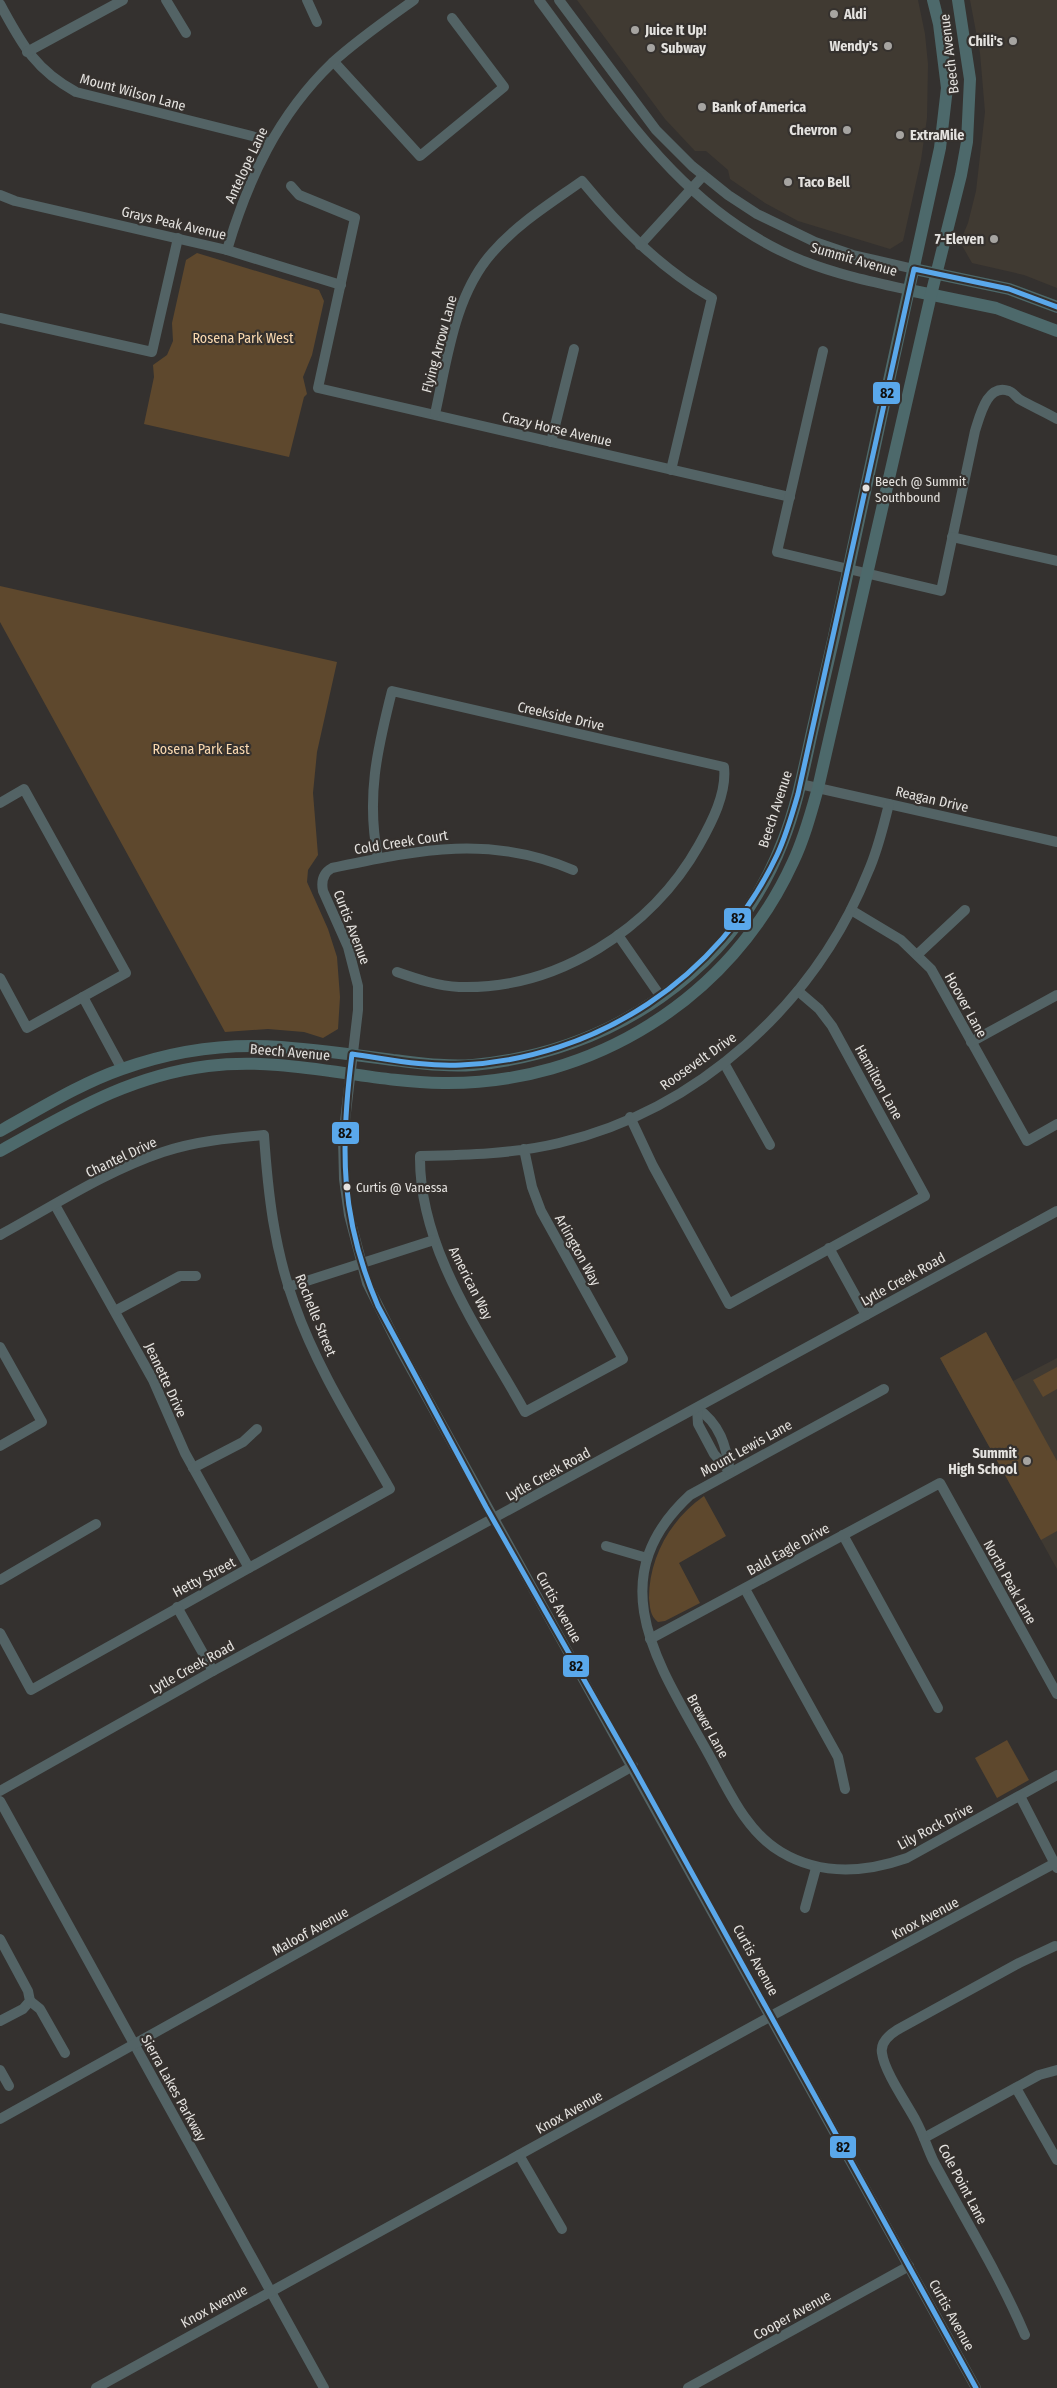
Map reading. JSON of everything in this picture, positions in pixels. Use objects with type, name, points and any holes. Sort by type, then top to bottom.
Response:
[{"type":"main road","name":"Beech Avenue","points":[[0,1131],[80,1087],[122,1069],[196,1050],[238,1046],[278,1047],[352,1054],[442,1066],[506,1062],[562,1048],[601,1032],[661,997],[688,976],[718,946],[741,917],[765,879],[783,843],[800,784],[849,570],[940,148],[947,88],[933,0]]},
{"type":"main road","name":"Beech Avenue","points":[[0,1151],[102,1096],[130,1084],[165,1074],[208,1066],[256,1063],[443,1083],[511,1078],[543,1072],[585,1058],[621,1042],[648,1027],[698,990],[730,960],[756,927],[793,862],[807,828],[818,788],[931,295],[961,175],[967,142],[970,79],[958,0]]},
{"type":"main road","name":"Summit Avenue","points":[[914,269],[1009,289],[1057,307]]},
{"type":"main road","name":"Summit Avenue","points":[[909,290],[996,308],[1057,331]]},
{"type":"street","points":[[27,52],[123,0]]},
{"type":"street","points":[[166,0],[186,33]]},
{"type":"street","points":[[306,0],[317,22]]},
{"type":"street","name":"Antelope Lane","points":[[226,250],[241,202],[269,143],[304,92],[334,62],[414,0]]},
{"type":"street","name":"Summit Avenue","points":[[539,0],[643,139],[691,190],[733,223],[761,240],[806,262],[841,274],[909,290]]},
{"type":"street","name":"Summit Avenue","points":[[559,0],[656,130],[704,176],[757,214],[815,242],[853,254],[914,269]]},
{"type":"street","name":"Mount Wilson Lane","points":[[0,4],[27,52],[52,77],[76,92],[252,136],[269,143]]},
{"type":"street","points":[[334,62],[420,156],[504,87],[452,18]]},
{"type":"street","points":[[671,470],[712,298],[687,284],[640,245],[704,176]]},
{"type":"street","name":"Flying Arrow Lane","points":[[434,414],[457,320],[466,296],[481,267],[518,227],[582,181],[610,215],[640,245]]},
{"type":"street","points":[[291,186],[299,195],[355,218],[341,286]]},
{"type":"street","name":"Grays Peak Avenue","points":[[0,195],[226,250],[341,286]]},
{"type":"street","points":[[0,318],[152,352],[178,238]]},
{"type":"street","name":"Crazy Horse Avenue","points":[[341,286],[318,388],[790,497]]},
{"type":"street","points":[[551,442],[574,349]]},
{"type":"street","points":[[823,351],[777,552],[866,575],[941,591],[975,431],[983,406],[990,396],[998,390],[1010,391],[1019,399],[1057,419]]},
{"type":"street","points":[[952,537],[1057,561]]},
{"type":"street","name":"Creekside Drive","points":[[378,858],[373,829],[372,784],[379,744],[392,692],[724,767],[724,782],[716,810],[696,850],[658,900],[618,935]]},
{"type":"street","name":"Reagan Drive","points":[[800,784],[1057,842]]},
{"type":"street","points":[[0,803],[24,790],[126,973],[27,1028],[0,978]]},
{"type":"street","name":"Roosevelt Drive","points":[[420,1156],[469,1156],[524,1149],[586,1135],[671,1098],[724,1063],[757,1035],[798,991],[820,961],[851,910],[872,864],[889,804]]},
{"type":"street","name":"Cold Creek Court","points":[[324,875],[332,868],[430,849],[482,848],[526,855],[573,870]]},
{"type":"street","name":"Curtis Avenue","points":[[324,875],[322,891],[348,947],[358,986],[358,1010],[349,1073],[343,1138],[344,1179],[348,1215],[360,1263],[378,1306],[494,1519],[633,1766],[976,2388]]},
{"type":"street","name":"Hoover Lane","points":[[851,910],[884,928],[918,954],[931,969],[1027,1141],[1057,1124]]},
{"type":"street","points":[[918,954],[965,910]]},
{"type":"street","points":[[397,972],[439,985],[458,987],[495,985],[530,978],[562,967],[580,959],[618,935],[661,997]]},
{"type":"street","name":"Hamilton Lane","points":[[798,991],[818,1009],[832,1026],[925,1196],[829,1248]]},
{"type":"street","points":[[971,1042],[1057,995]]},
{"type":"street","points":[[82,997],[122,1069]]},
{"type":"street","points":[[724,1063],[770,1145]]},
{"type":"street","points":[[630,1117],[654,1166],[729,1304],[829,1248],[866,1315]]},
{"type":"street","name":"Chantel Drive","points":[[0,1236],[119,1170],[164,1152],[222,1139],[264,1135]]},
{"type":"street","name":"Rochelle Street","points":[[264,1135],[271,1214],[288,1287],[299,1318],[320,1363],[390,1489]]},
{"type":"street","name":"Arlington Way","points":[[524,1149],[532,1187],[541,1211],[623,1359],[525,1412]]},
{"type":"street","name":"American Way","points":[[420,1156],[425,1205],[434,1240],[459,1294],[525,1412]]},
{"type":"street","name":"Jeanette Drive","points":[[55,1205],[154,1380],[176,1434],[193,1468],[249,1568]]},
{"type":"street","name":"Lytle Creek Road","points":[[0,1792],[213,1671],[1057,1211]]},
{"type":"street","points":[[288,1287],[434,1240]]},
{"type":"street","points":[[115,1311],[180,1276],[196,1276]]},
{"type":"street","points":[[0,1347],[42,1422],[0,1446]]},
{"type":"street","name":"Mount Lewis Lane","points":[[647,1558],[658,1535],[679,1505],[690,1495],[884,1388]]},
{"type":"street","points":[[696,1408],[698,1424],[714,1454],[730,1472]]},
{"type":"street","points":[[193,1468],[243,1442],[258,1429]]},
{"type":"street","name":"Bald Eagle Drive","points":[[650,1640],[940,1483]]},
{"type":"street","name":"North Peak Lane","points":[[940,1483],[1057,1694]]},
{"type":"street","name":"Hetty Street","points":[[1,1639],[32,1690],[177,1606],[390,1489]]},
{"type":"street","points":[[0,1580],[96,1524]]},
{"type":"street","points":[[843,1535],[938,1708]]},
{"type":"street","points":[[606,1546],[647,1558]]},
{"type":"street","name":"Brewer Lane","points":[[647,1558],[642,1584],[642,1611],[650,1640],[663,1672],[739,1809],[762,1837],[780,1852],[816,1868]]},
{"type":"street","points":[[745,1589],[838,1757],[845,1789]]},
{"type":"street","points":[[177,1606],[213,1671]]},
{"type":"street","name":"Maloof Avenue","points":[[0,2119],[633,1766]]},
{"type":"street","name":"Lily Rock Drive","points":[[816,1868],[852,1871],[884,1866],[908,1858],[1057,1775]]},
{"type":"street","points":[[1020,1796],[1056,1865]]},
{"type":"street","name":"Sierra Lakes Parkway","points":[[0,1801],[324,2388]]},
{"type":"street","name":"Knox Avenue","points":[[96,2388],[771,2016],[1056,1865]]},
{"type":"street","points":[[805,1908],[816,1868]]},
{"type":"street","points":[[0,1939],[28,1991],[30,2001],[40,2008],[65,2053]]},
{"type":"street","name":"Cole Point Lane","points":[[1025,2335],[1010,2299],[933,2158],[887,2068],[882,2053],[882,2045],[885,2039],[897,2030],[1031,1956],[1056,1946]]},
{"type":"street","points":[[0,2022],[23,2009],[30,2001]]},
{"type":"street","points":[[0,2070],[9,2086]]},
{"type":"street","points":[[924,2138],[1039,2075],[1057,2070]]},
{"type":"street","points":[[1016,2088],[1057,2160]]},
{"type":"street","points":[[520,2155],[562,2229]]},
{"type":"street","name":"Cooper Avenue","points":[[688,2388],[909,2266]]},
{"type":"shaded area","points":[[577,0],[918,0],[925,34],[928,64],[927,118],[921,160],[903,241],[890,249],[798,221],[765,203],[730,179],[728,170],[706,151],[695,151],[665,119]]},
{"type":"shaded area","points":[[970,0],[1057,0],[1057,288],[1024,275],[972,263],[960,242],[968,223],[976,191],[985,112],[980,53]]},
{"type":"shaded area","name":"Summit High School","points":[[986,1332],[1013,1381],[1057,1358],[1057,1569],[940,1358]]},
{"type":"green space","name":"Rosena Park West","points":[[197,253],[319,290],[324,301],[312,355],[303,377],[307,394],[304,397],[289,457],[144,424],[154,377],[153,365],[167,355],[173,341],[172,323],[186,260]]},
{"type":"green space","name":"Rosena Park East","points":[[0,586],[337,662],[317,752],[313,793],[318,855],[308,870],[307,882],[328,929],[337,957],[340,997],[338,1029],[323,1038],[304,1032],[268,1029],[225,1032],[0,622]]},
{"type":"green space","name":"Summit High School","points":[[986,1332],[1057,1461],[1057,1531],[1041,1540],[940,1358]]},
{"type":"green space","points":[[1057,1367],[1057,1389],[1043,1397],[1033,1380]]},
{"type":"green space","points":[[704,1496],[726,1536],[679,1563],[700,1603],[665,1621],[658,1622],[652,1614],[649,1598],[653,1568],[658,1554],[664,1540],[681,1516]]},
{"type":"green space","points":[[1007,1740],[1029,1780],[997,1798],[975,1758]]},
{"type":"transit line","name":"82","points":[[976,2388],[633,1766],[486,1507],[378,1306],[365,1274],[350,1212],[346,1182],[346,1121],[352,1054],[420,1064],[461,1065],[511,1059],[559,1047],[605,1028],[648,1004],[687,974],[722,939],[752,899],[777,855],[798,794],[914,269],[1009,289],[1057,307]]},
{"type":"place","name":"Aldi","points":[[834,14]]},
{"type":"place","name":"Juice It Up!","points":[[635,30]]},
{"type":"place","name":"Chili's","points":[[1013,41]]},
{"type":"place","name":"Wendy's","points":[[888,46]]},
{"type":"place","name":"Subway","points":[[651,48]]},
{"type":"place","name":"Bank of America","points":[[702,107]]},
{"type":"place","name":"Chevron","points":[[847,130]]},
{"type":"place","name":"ExtraMile","points":[[900,135]]},
{"type":"place","name":"Taco Bell","points":[[788,182]]},
{"type":"place","name":"7-Eleven","points":[[994,239]]},
{"type":"place","name":"Beech @ Summit Southbound","points":[[866,488]]},
{"type":"place","name":"Curtis @ Vanessa","points":[[347,1187]]},
{"type":"place","name":"Summit High School","points":[[1027,1461]]}]
